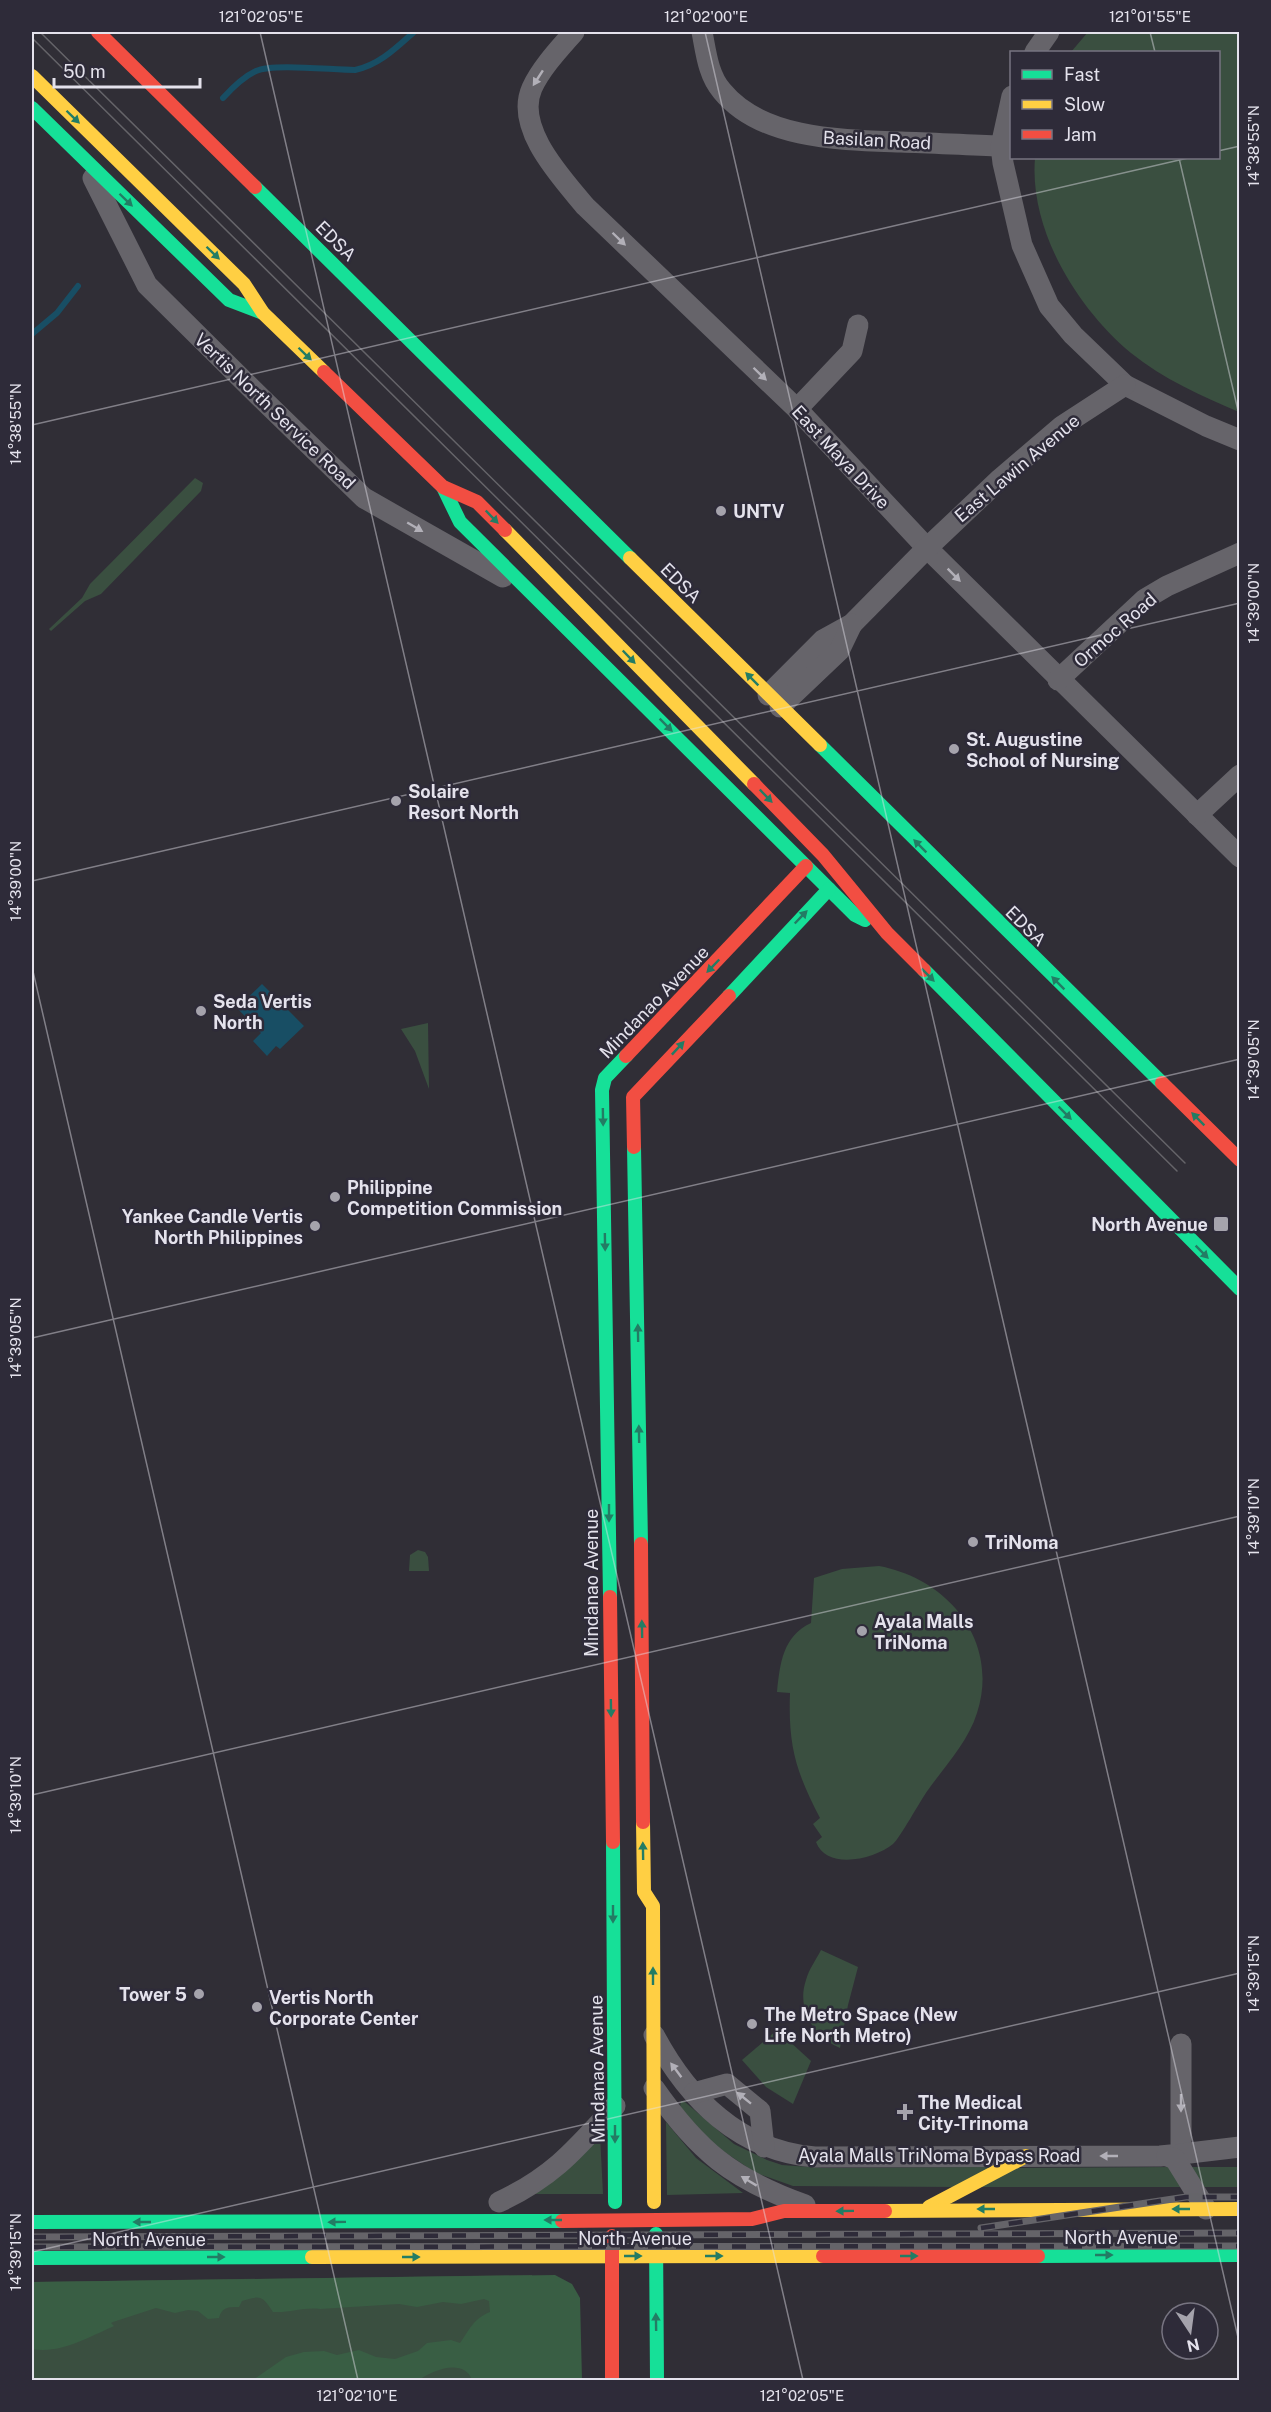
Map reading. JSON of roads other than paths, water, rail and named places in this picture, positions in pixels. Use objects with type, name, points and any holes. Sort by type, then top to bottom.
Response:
[{"type":"main road","name":"EDSA","points":[[98,32],[1239,1161]]},
{"type":"main road","points":[[32,76],[244,284],[263,313],[443,487],[460,522],[855,915],[887,933]]},
{"type":"main road","points":[[32,108],[229,300],[263,313]]},
{"type":"main road","points":[[443,487],[477,502],[823,855],[887,933],[1239,1289]]},
{"type":"main road","name":"Mindanao Avenue","points":[[612,2380],[612,2220],[620,2162],[615,2106],[608,1403],[602,1090],[605,1078],[806,866]]},
{"type":"main road","points":[[657,2380],[656,2221],[649,2162],[654,2088],[653,1906],[644,1892],[639,1377],[633,1097],[829,889]]},
{"type":"main road","points":[[753,923],[769,930],[774,946]]},
{"type":"main road","points":[[924,2210],[1026,2156]]},
{"type":"main road","points":[[494,2202],[534,2202]]},
{"type":"main road","name":"North Avenue","points":[[759,2203],[784,2211]]},
{"type":"main road","points":[[32,2215],[47,2207]]},
{"type":"main road","name":"North Avenue","points":[[32,2222],[101,2222],[280,2213],[370,2212],[656,2221],[752,2219],[784,2211],[1239,2209]]},
{"type":"main road","points":[[88,2210],[101,2222]]},
{"type":"main road","name":"North Avenue","points":[[32,2258],[1239,2255]]},
{"type":"street","name":"East Maya Drive","points":[[574,32],[532,88],[531,125],[540,147],[585,206],[797,409],[927,548],[1239,857]]},
{"type":"street","name":"Basilan Road","points":[[702,32],[708,64],[720,90],[750,116],[801,134],[830,139],[1001,146]]},
{"type":"street","points":[[1036,51],[1049,32]]},
{"type":"street","points":[[1010,101],[1001,146],[1010,200],[1022,245],[1049,306],[1073,335],[1125,386],[1239,440]]},
{"type":"street","name":"Vertis North Service Road","points":[[84,159],[147,285],[364,498],[534,595]]},
{"type":"street","points":[[797,409],[852,351],[858,325]]},
{"type":"street","name":"East Lawin Avenue","points":[[774,701],[839,651],[852,624],[1000,478],[1062,426],[1125,386]]},
{"type":"street","name":"Ormoc Road","points":[[1058,680],[1145,599],[1167,586],[1239,553]]},
{"type":"street","points":[[1197,815],[1239,775]]},
{"type":"street","name":"Ayala Malls TriNoma Bypass Road","points":[[654,2035],[667,2058],[694,2093],[730,2127],[764,2146],[794,2155],[815,2157],[1174,2155],[1239,2146]]},
{"type":"street","points":[[1180,2044],[1174,2155],[1206,2209]]},
{"type":"street","points":[[694,2093],[727,2084],[760,2111],[764,2146]]},
{"type":"street","points":[[654,2088],[690,2134],[718,2161],[768,2192],[823,2211]]},
{"type":"street","points":[[494,2202],[528,2189],[569,2157],[615,2106]]},
{"type":"water","points":[[262,984],[304,1026],[280,1049],[276,1046],[267,1056],[253,1041],[261,1033],[237,1008]]},
{"type":"waterway","points":[[223,98],[247,76],[264,69],[289,67],[355,70],[364,68],[387,55],[414,32]]},
{"type":"waterway","points":[[32,334],[57,313],[78,286]]},
{"type":"tram line","points":[[40,32],[1185,1163]]},
{"type":"tram line","points":[[32,38],[1177,1171]]},
{"type":"railway","points":[[981,2228],[1186,2197],[1240,2197]]},
{"type":"railway","points":[[32,2237],[1240,2233]]},
{"type":"railway","points":[[32,2247],[1240,2246]]},
{"type":"place","name":"UNTV","points":[[721,511]]},
{"type":"place","name":"St. Augustine School of Nursing","points":[[954,749]]},
{"type":"place","name":"Solaire Resort North","points":[[396,801]]},
{"type":"place","name":"Seda Vertis North","points":[[201,1011]]},
{"type":"place","name":"Philippine Competition Commission","points":[[335,1197]]},
{"type":"place","name":"North Avenue","points":[[1221,1224]]},
{"type":"place","name":"Yankee Candle Vertis North Philippines","points":[[315,1226]]},
{"type":"place","name":"TriNoma","points":[[973,1542]]},
{"type":"place","name":"Ayala Malls TriNoma","points":[[862,1631]]},
{"type":"place","name":"Tower 5","points":[[199,1994]]},
{"type":"place","name":"Vertis North Corporate Center","points":[[257,2007]]},
{"type":"place","name":"The Metro Space (New Life North Metro)","points":[[752,2024]]},
{"type":"place","name":"The Medical City-Trinoma","points":[[905,2112]]}]
